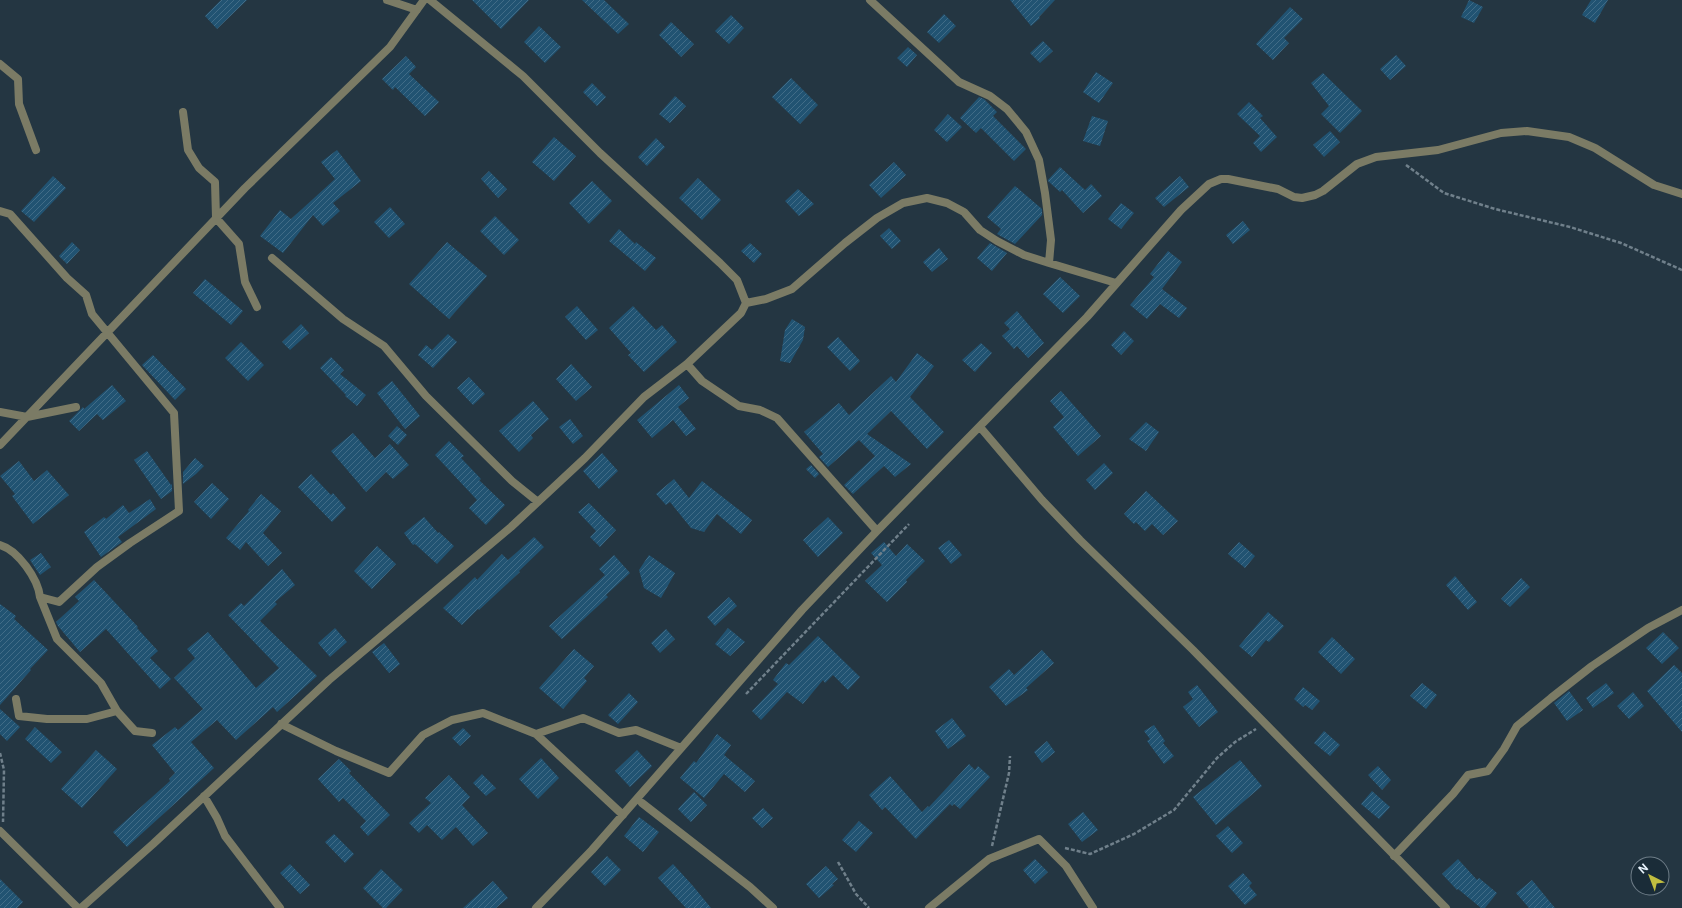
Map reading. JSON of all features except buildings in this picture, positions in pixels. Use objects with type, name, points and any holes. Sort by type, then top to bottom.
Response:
[{"type":"street","points":[[387,0],[417,10]]},
{"type":"street","points":[[0,445],[216,218],[321,112],[390,47],[424,0]]},
{"type":"street","points":[[1,833],[80,908],[329,680],[511,527],[585,458],[644,397],[687,364],[741,313],[746,303],[737,280],[611,163],[523,76],[430,0]]},
{"type":"street","points":[[870,0],[959,82],[990,96],[1008,109],[1026,132],[1039,160],[1045,192],[1051,240],[1049,263]]},
{"type":"street","points":[[0,64],[18,79],[19,104],[36,150]]},
{"type":"street","points":[[183,112],[188,150],[199,168],[215,182],[216,218],[239,244],[245,282],[256,307]]},
{"type":"street","points":[[536,908],[592,850],[802,610],[877,531],[980,428],[1087,317],[1185,206],[1212,182],[1221,179],[1237,181],[1278,189],[1294,197],[1302,198],[1315,195],[1323,191],[1363,161],[1376,157],[1438,150],[1501,132],[1528,131],[1568,137],[1595,148],[1654,185],[1682,194]]},
{"type":"street","points":[[746,303],[766,299],[792,289],[845,243],[877,218],[903,203],[927,198],[947,203],[964,212],[980,230],[1024,255],[1116,283]]},
{"type":"street","points":[[0,211],[10,214],[67,278],[86,295],[92,314],[106,333],[174,413],[179,511],[130,543],[97,567],[59,602],[40,597]]},
{"type":"street","points":[[272,258],[343,319],[384,346],[426,396],[512,480],[538,502]]},
{"type":"street","points":[[687,364],[702,381],[739,406],[760,410],[777,418],[877,531]]},
{"type":"street","points":[[0,412],[27,416],[76,407]]},
{"type":"street","points":[[980,428],[1042,500],[1080,540],[1193,650],[1446,908]]},
{"type":"street","points":[[0,545],[7,547],[28,567],[40,591],[40,597],[58,639],[101,683],[117,711],[135,731],[152,733]]},
{"type":"street","points":[[1394,856],[1468,775],[1488,771],[1504,749],[1517,726],[1592,666],[1648,628],[1682,610]]},
{"type":"street","points":[[16,699],[19,716],[47,719],[86,719],[117,711]]},
{"type":"street","points":[[281,724],[336,751],[389,773],[422,735],[452,720],[483,713],[536,734],[623,815]]},
{"type":"street","points":[[536,734],[582,718],[619,733],[636,730],[681,748]]},
{"type":"street","points":[[204,796],[217,818],[225,836],[280,908]]},
{"type":"street","points":[[642,803],[750,887],[773,908]]},
{"type":"street","points":[[929,908],[989,859],[1039,839],[1066,866],[1093,908]]},
{"type":"path","points":[[1392,156],[1444,193],[1495,209],[1570,227],[1622,243],[1682,270]]},
{"type":"path","points":[[1064,848],[1090,854],[1134,834],[1174,810],[1217,758],[1235,742],[1264,723]]},
{"type":"path","points":[[0,753],[4,770],[1,833]]},
{"type":"path","points":[[989,859],[1009,773],[1010,756]]},
{"type":"path","points":[[838,862],[856,894],[869,908]]}]
